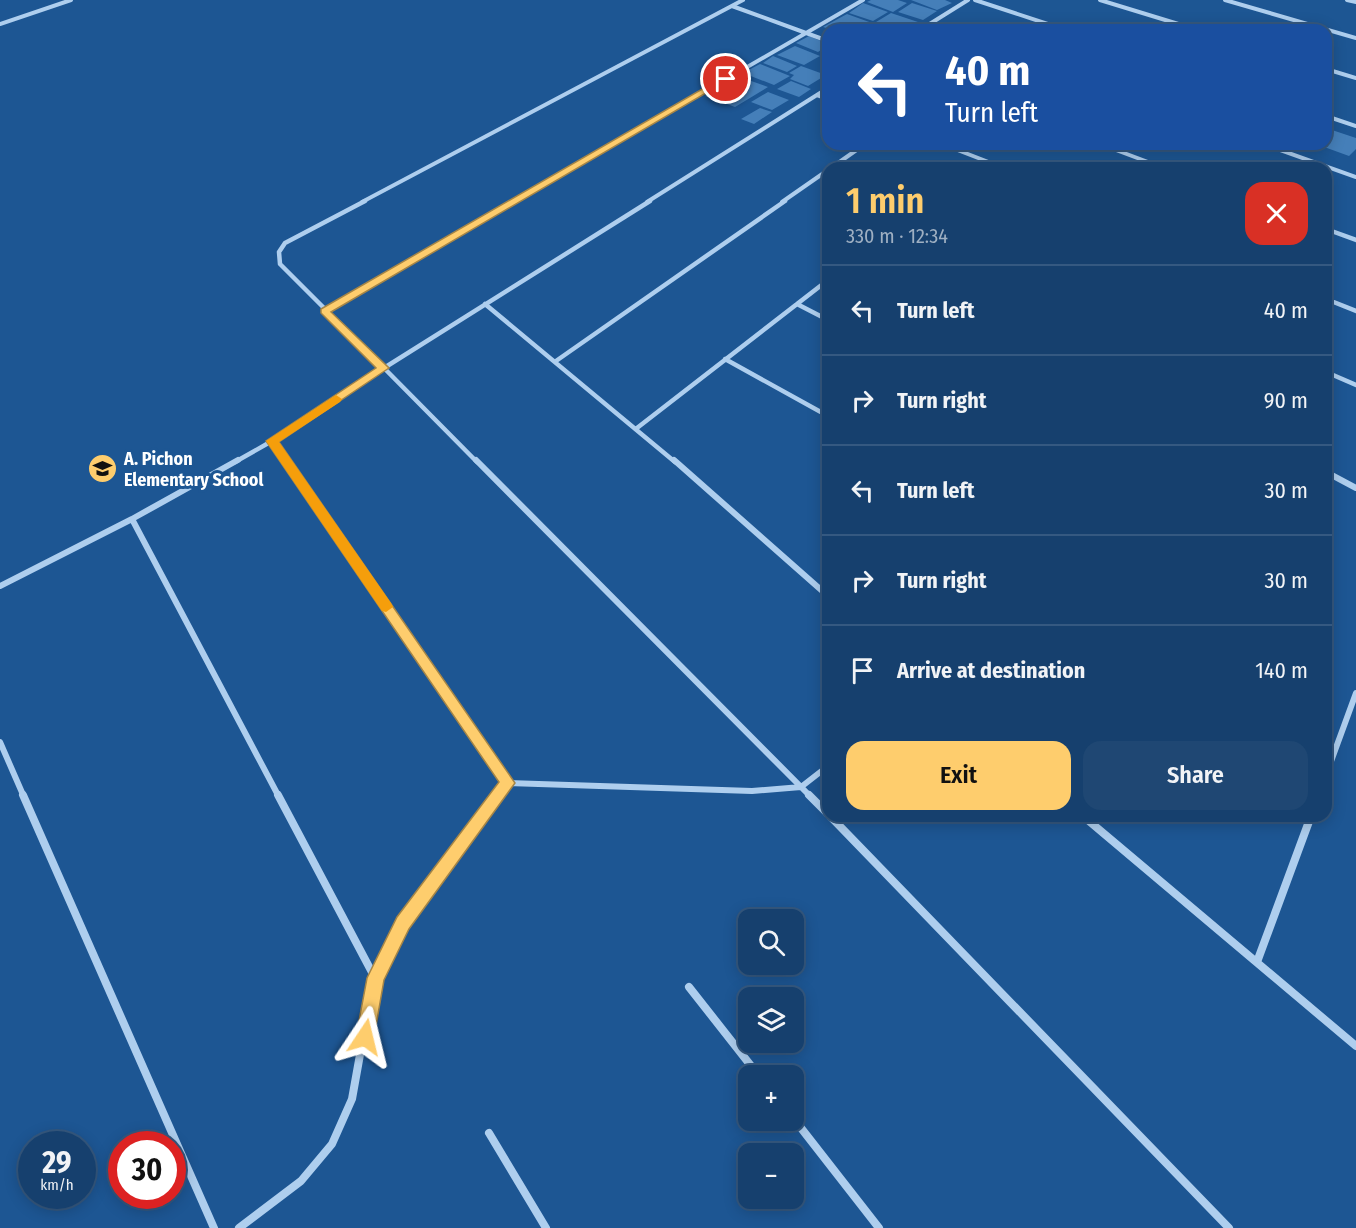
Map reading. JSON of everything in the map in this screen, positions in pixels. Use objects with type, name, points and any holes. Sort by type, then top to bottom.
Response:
[{"type":"street","points":[[0,24],[71,0]]},
{"type":"street","points":[[743,0],[285,243],[279,252],[280,264],[822,808]]},
{"type":"street","points":[[325,311],[863,0]]},
{"type":"street","points":[[929,24],[968,0]]},
{"type":"street","points":[[975,0],[1048,24]]},
{"type":"street","points":[[1100,0],[1178,24]]},
{"type":"street","points":[[1225,0],[1308,24]]},
{"type":"street","points":[[1347,0],[1356,2]]},
{"type":"street","points":[[732,6],[822,39]]},
{"type":"street","points":[[1332,31],[1356,38]]},
{"type":"street","points":[[1332,71],[1356,78]]},
{"type":"street","points":[[0,586],[132,519],[272,441],[822,92]]},
{"type":"street","points":[[817,95],[822,97]]},
{"type":"street","points":[[1332,118],[1356,126]]},
{"type":"street","points":[[839,162],[856,150]]},
{"type":"street","points":[[957,150],[988,162]]},
{"type":"street","points":[[1116,150],[1148,162]]},
{"type":"street","points":[[1280,150],[1314,162]]},
{"type":"street","points":[[1332,168],[1356,177]]},
{"type":"street","points":[[556,361],[822,174]]},
{"type":"street","points":[[1332,231],[1356,240]]},
{"type":"street","points":[[637,428],[822,285]]},
{"type":"street","points":[[1332,301],[1356,311]]},
{"type":"street","points":[[485,304],[637,428],[822,591]]},
{"type":"street","points":[[797,304],[822,317]]},
{"type":"street","points":[[726,359],[822,413]]},
{"type":"street","points":[[1332,375],[1356,385]]},
{"type":"street","points":[[272,441],[508,783]]},
{"type":"street","points":[[1332,475],[1356,488]]},
{"type":"street","points":[[132,519],[375,978]]},
{"type":"street","points":[[1332,759],[1356,693]]},
{"type":"street","points":[[0,742],[214,1228]]},
{"type":"street","points":[[508,783],[752,791],[801,787],[822,771]]},
{"type":"street","points":[[239,1228],[280,1200],[310,1173],[331,1147],[346,1118],[358,1075],[375,978],[403,923],[508,783]]},
{"type":"street","points":[[836,822],[1229,1228]]},
{"type":"street","points":[[1095,822],[1356,1046]]},
{"type":"street","points":[[1257,962],[1309,822]]},
{"type":"street","points":[[689,987],[750,1065]]},
{"type":"street","points":[[803,1131],[879,1228]]},
{"type":"street","points":[[489,1133],[546,1228]]},
{"type":"building","points":[[898,0],[907,3],[893,12],[867,2]]},
{"type":"building","points":[[911,0],[945,0],[952,3],[937,10]]},
{"type":"building","points":[[863,3],[888,12],[873,21],[849,13]]},
{"type":"building","points":[[912,3],[937,11],[923,20],[898,12]]},
{"type":"building","points":[[891,13],[918,22],[915,24],[882,24],[876,22]]},
{"type":"building","points":[[847,14],[872,23],[870,24],[829,24]]},
{"type":"building","points":[[809,36],[822,41],[822,49],[818,52],[796,43]]},
{"type":"building","points":[[795,46],[820,56],[804,65],[777,55]]},
{"type":"building","points":[[773,56],[797,66],[787,72],[763,63]]},
{"type":"building","points":[[760,64],[790,76],[774,85],[743,73]]},
{"type":"building","points":[[801,66],[822,74],[822,77],[808,86],[790,79],[794,75],[789,73]]},
{"type":"building","points":[[737,76],[768,87],[735,107],[705,96]]},
{"type":"building","points":[[791,81],[811,89],[799,97],[777,89]]},
{"type":"building","points":[[768,92],[789,100],[772,110],[751,102]]},
{"type":"building","points":[[760,108],[772,112],[754,124],[741,119]]},
{"type":"building","points":[[1332,130],[1356,138],[1356,149],[1349,156],[1332,150]]},
{"type":"slow traffic","points":[[336,399],[272,441],[386,607]]},
{"type":"place","name":"A. Pichon Elementary School","points":[[103,469]]},
{"type":"route","points":[[365,1037],[375,978],[403,923],[508,783],[272,441],[384,368],[325,311],[726,79]]}]
